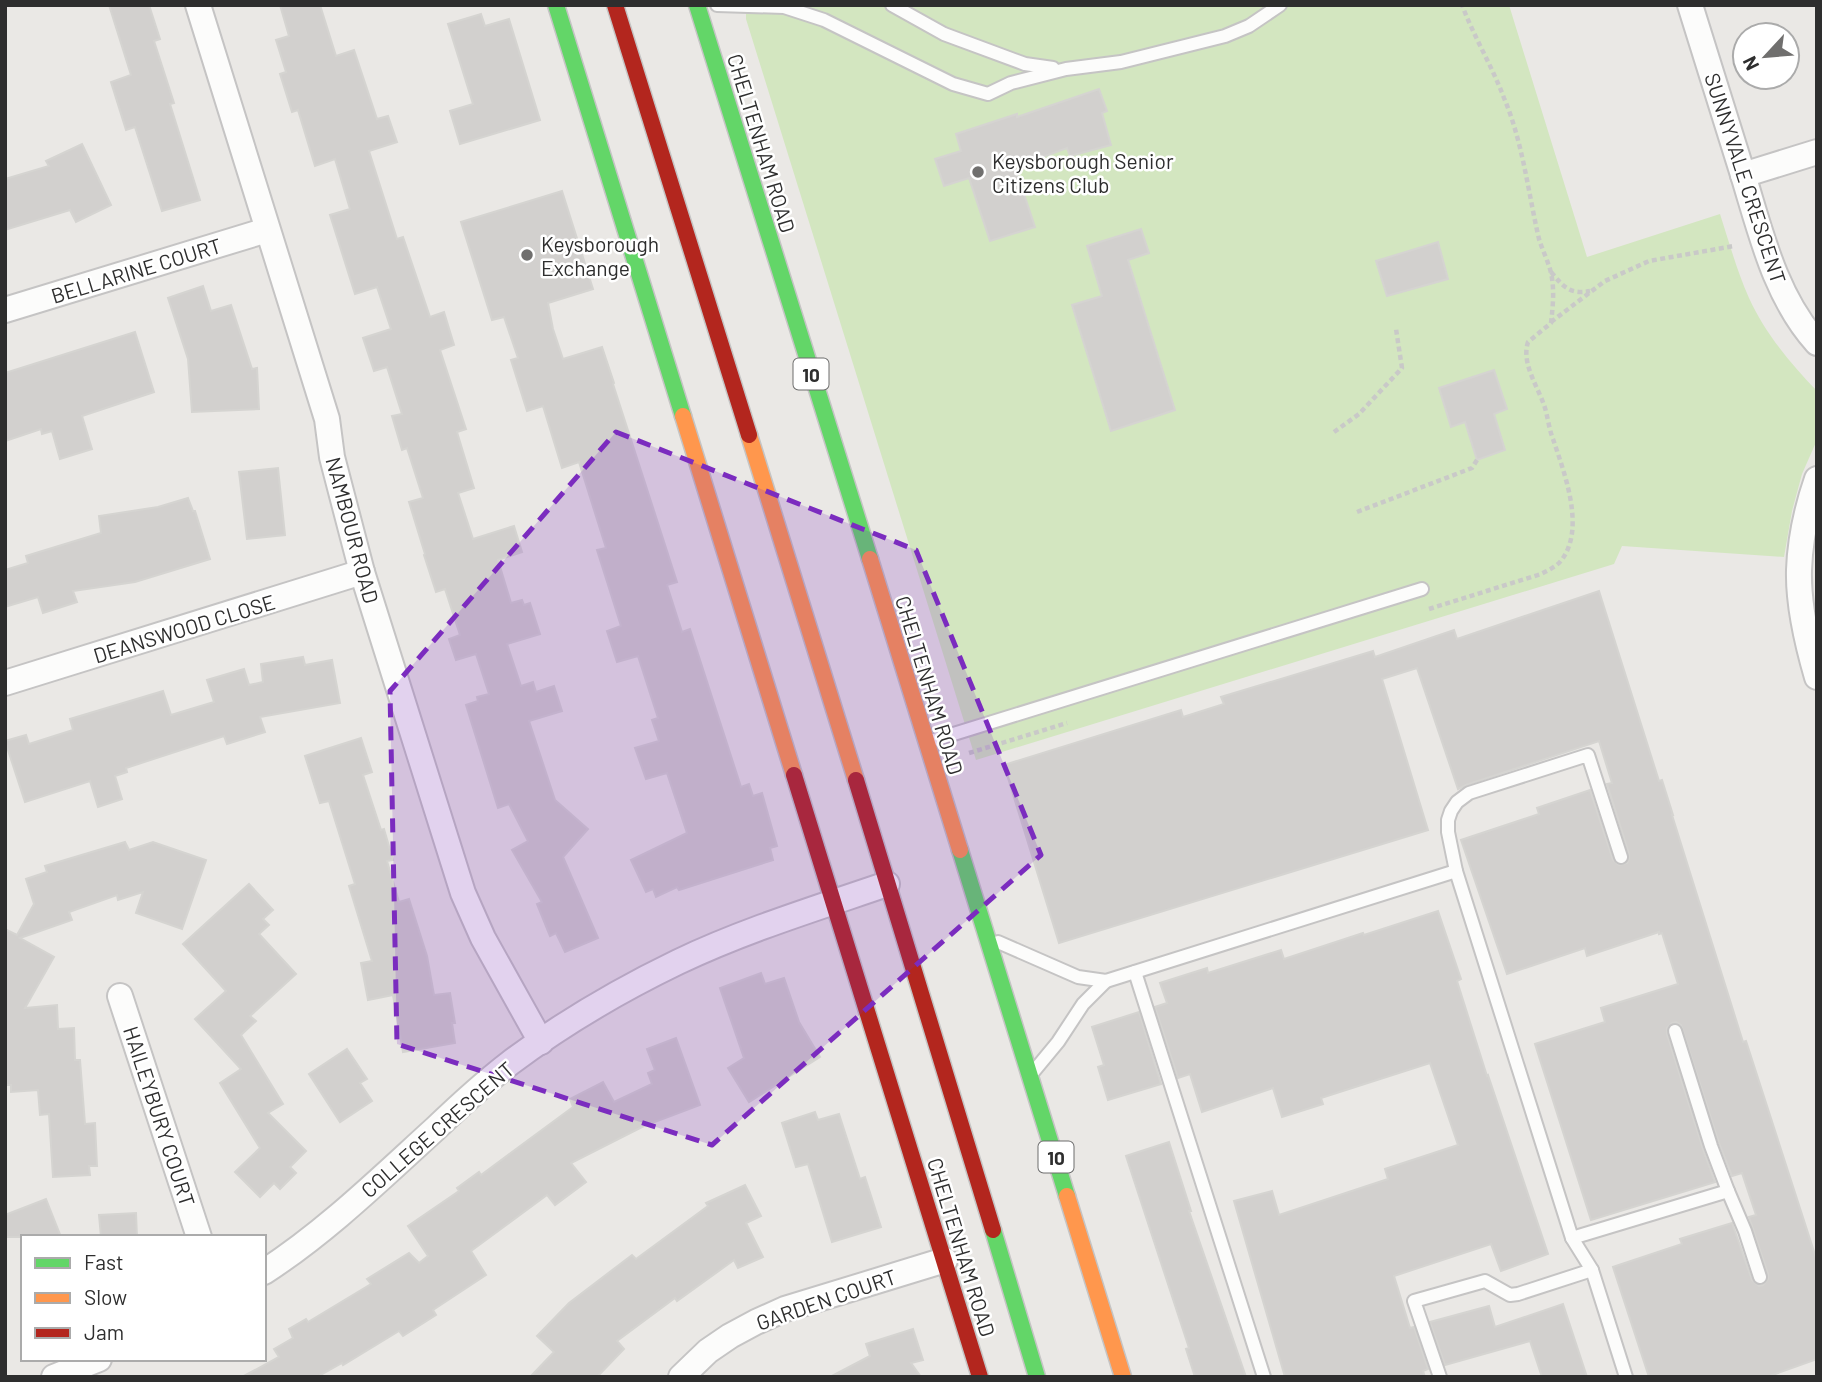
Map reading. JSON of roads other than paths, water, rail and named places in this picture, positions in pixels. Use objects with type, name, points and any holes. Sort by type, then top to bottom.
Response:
[{"type":"main road","name":"CHELTENHAM ROAD","points":[[556,5],[981,1377]]},
{"type":"main road","name":"CHELTENHAM ROAD","points":[[615,5],[921,990],[1037,1377]]},
{"type":"main road","name":"CHELTENHAM ROAD","points":[[696,5],[989,938],[1123,1377]]},
{"type":"street","name":"NAMBOUR ROAD","points":[[198,5],[327,419],[332,457],[362,572],[463,893],[483,937],[541,1042]]},
{"type":"street","name":"SUNNYVALE CRESCENT","points":[[1690,5],[1778,282],[1793,310],[1817,343]]},
{"type":"street","points":[[1743,175],[1817,152]]},
{"type":"street","name":"BELLARINE COURT","points":[[5,310],[267,230]]},
{"type":"street","points":[[1817,480],[1806,520],[1800,570],[1802,606],[1817,677]]},
{"type":"street","name":"DEANSWOOD CLOSE","points":[[5,683],[362,572]]},
{"type":"street","name":"COLLEGE CRESCENT","points":[[266,1271],[334,1220],[482,1085],[586,1012],[678,962],[742,935],[887,884]]},
{"type":"street","name":"HAILEYBURY COURT","points":[[120,996],[199,1235]]},
{"type":"street","name":"GARDEN COURT","points":[[681,1377],[730,1336],[785,1309],[945,1260]]},
{"type":"street","points":[[54,1377],[94,1361]]},
{"type":"lane","points":[[717,5],[784,7],[824,20],[953,84],[988,94],[1012,83],[1066,69],[1121,62],[1226,36],[1249,26],[1280,5]]},
{"type":"lane","points":[[892,5],[944,34],[984,50],[1025,64],[1066,69]]},
{"type":"lane","points":[[926,742],[1422,589]]},
{"type":"lane","points":[[1621,856],[1588,755],[1469,793],[1462,797],[1451,811],[1448,820],[1447,832],[1456,871],[1572,1238],[1592,1270],[1626,1377]]},
{"type":"lane","points":[[989,938],[1078,977],[1106,981],[1456,871]]},
{"type":"lane","points":[[1135,972],[1264,1377]]},
{"type":"lane","points":[[1031,1075],[1058,1042],[1083,1004],[1106,981]]},
{"type":"lane","points":[[1675,1031],[1711,1146],[1760,1277]]},
{"type":"lane","points":[[1572,1238],[1728,1191]]},
{"type":"lane","points":[[1440,1377],[1414,1301],[1485,1281],[1510,1295],[1518,1294],[1592,1270]]},
{"type":"place","name":"Keysborough Senior Citizens Club","points":[[978,172]]},
{"type":"place","name":"Keysborough Exchange","points":[[527,255]]}]
